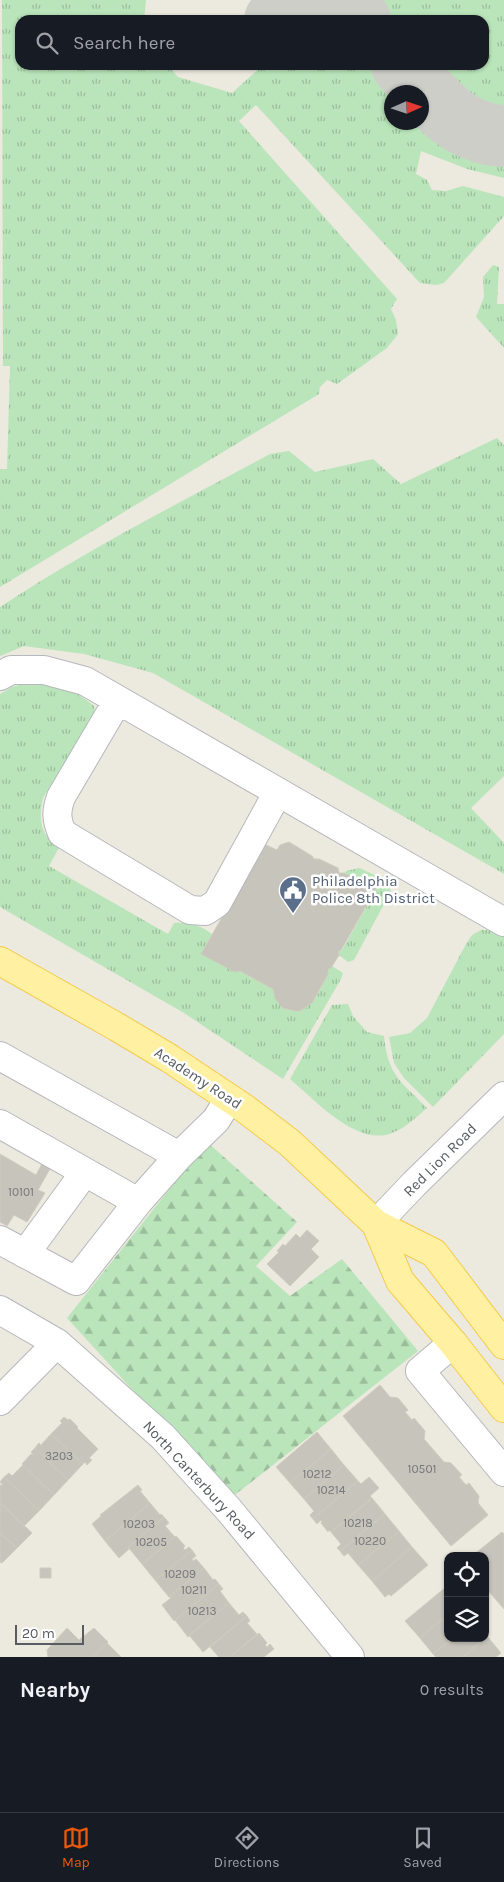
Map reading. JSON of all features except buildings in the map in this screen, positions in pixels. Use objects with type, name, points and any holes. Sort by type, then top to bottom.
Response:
[{"type":"main road","name":"Academy Road","points":[[1,966],[118,1027],[169,1058],[230,1099],[290,1143],[376,1224],[434,1253],[504,1345]]},
{"type":"main road","name":"Academy Road","points":[[376,1224],[400,1281],[504,1408]]},
{"type":"street","points":[[0,676],[11,670],[44,670],[86,681],[504,922]]},
{"type":"street","points":[[118,700],[61,797],[56,812],[58,822],[62,832],[190,910],[205,911],[217,903],[278,792]]},
{"type":"street","points":[[0,1056],[179,1156]]},
{"type":"street","name":"Red Lion Road","points":[[376,1224],[504,1096]]},
{"type":"street","points":[[0,1240],[76,1281],[138,1202],[179,1156],[216,1120],[230,1099]]},
{"type":"street","points":[[0,1124],[138,1202]]},
{"type":"street","points":[[25,1254],[85,1172]]},
{"type":"street","name":"North Canterbury Road","points":[[0,1310],[57,1343],[163,1437],[229,1510],[350,1657]]},
{"type":"street","points":[[0,1401],[57,1343]]},
{"type":"street","points":[[452,1343],[420,1371],[504,1472]]},
{"type":"green space","points":[[2,0],[146,0],[144,15],[15,15],[15,70],[172,70],[178,77],[232,93],[257,70],[388,70],[402,85],[384,85],[384,130],[429,130],[429,114],[458,137],[478,144],[504,149],[504,178],[467,169],[421,151],[416,174],[427,180],[432,190],[446,191],[463,186],[504,197],[504,216],[444,283],[436,285],[420,283],[256,105],[239,121],[397,299],[391,309],[396,320],[398,334],[387,348],[337,384],[327,380],[320,387],[319,394],[0,587],[0,469],[7,469],[10,366],[3,366]]},
{"type":"green space","points":[[361,0],[504,0],[504,123],[485,120],[466,111],[449,97],[425,70],[489,70],[489,15],[374,15]]},
{"type":"green space","points":[[493,265],[499,267],[497,304],[504,304],[504,348],[476,317],[484,297],[483,277]]},
{"type":"green space","points":[[497,438],[504,445],[504,776],[471,808],[504,843],[504,874],[153,673],[84,654],[24,646],[0,656],[0,607],[99,546],[270,454],[289,451],[315,472],[373,459],[401,484]]},
{"type":"green space","points":[[30,682],[65,688],[94,706],[95,714],[43,798],[41,807],[42,826],[47,836],[60,846],[49,866],[168,934],[174,923],[199,926],[208,931],[212,934],[201,954],[240,971],[273,989],[276,1000],[284,1008],[293,1011],[307,1007],[317,995],[328,974],[328,969],[332,966],[343,973],[283,1079],[184,1013],[0,907],[0,694],[12,687]]},
{"type":"green space","points":[[359,868],[382,880],[391,891],[354,960],[348,962],[339,955],[338,951],[342,950],[376,890],[371,881],[365,878],[362,883],[344,873]]},
{"type":"green space","points":[[481,930],[491,930],[504,936],[504,1034],[433,1107],[404,1078],[394,1063],[389,1037],[410,1033],[427,1018],[466,944],[472,935]]},
{"type":"green space","points":[[348,1004],[353,1016],[367,1032],[384,1036],[389,1060],[397,1077],[427,1108],[406,1125],[392,1133],[379,1136],[351,1128],[324,1109],[290,1079],[332,1005]]},
{"type":"green space","points":[[207,1142],[297,1222],[256,1266],[290,1296],[342,1259],[418,1351],[231,1498],[67,1318]]},
{"type":"taxiway","points":[[280,15],[297,0]]},
{"type":"taxiway","points":[[342,0],[356,15]]},
{"type":"taxiway","points":[[406,70],[434,101],[458,121],[472,129],[487,134],[504,136]]},
{"type":"place","name":"Philadelphia Police 8th District","points":[[293,914]]}]
